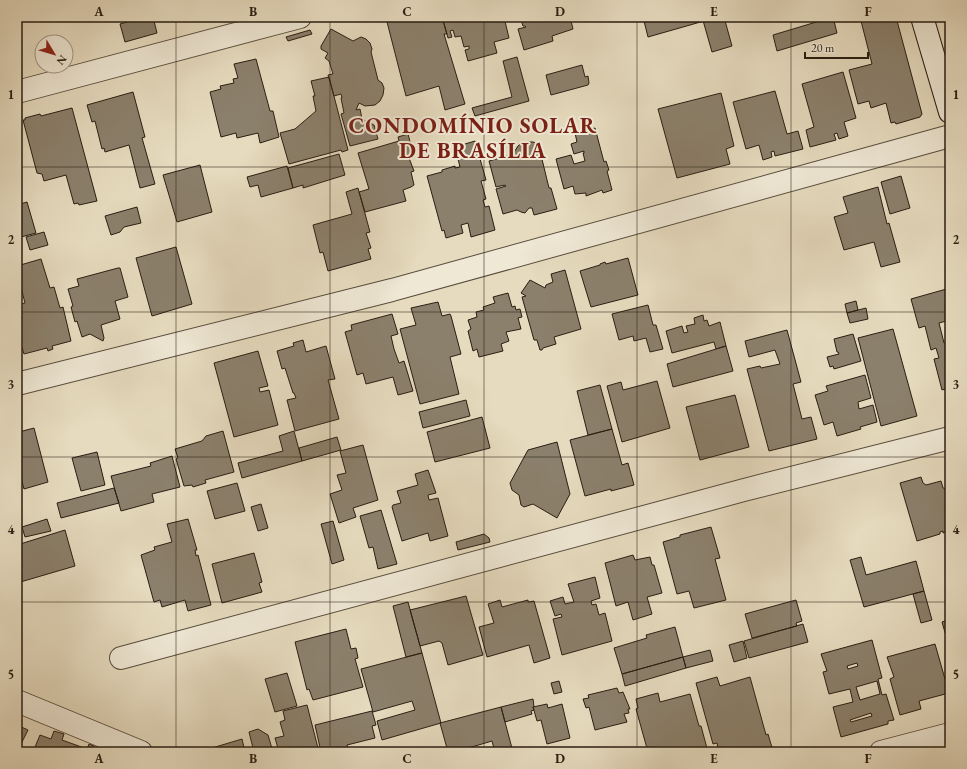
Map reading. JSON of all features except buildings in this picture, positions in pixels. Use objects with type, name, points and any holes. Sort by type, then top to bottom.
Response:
[{"type":"street","points":[[17,92],[300,17]]},
{"type":"street","points":[[922,17],[950,112]]},
{"type":"street","points":[[17,384],[392,290],[950,136]]},
{"type":"street","points":[[121,658],[737,492],[950,438]]},
{"type":"street","points":[[17,701],[141,752]]},
{"type":"street","points":[[881,752],[950,734]]},
{"type":"district","name":"CONDOMÍNIO SOLAR DE BRASÍLIA","points":[[473,138]]}]
